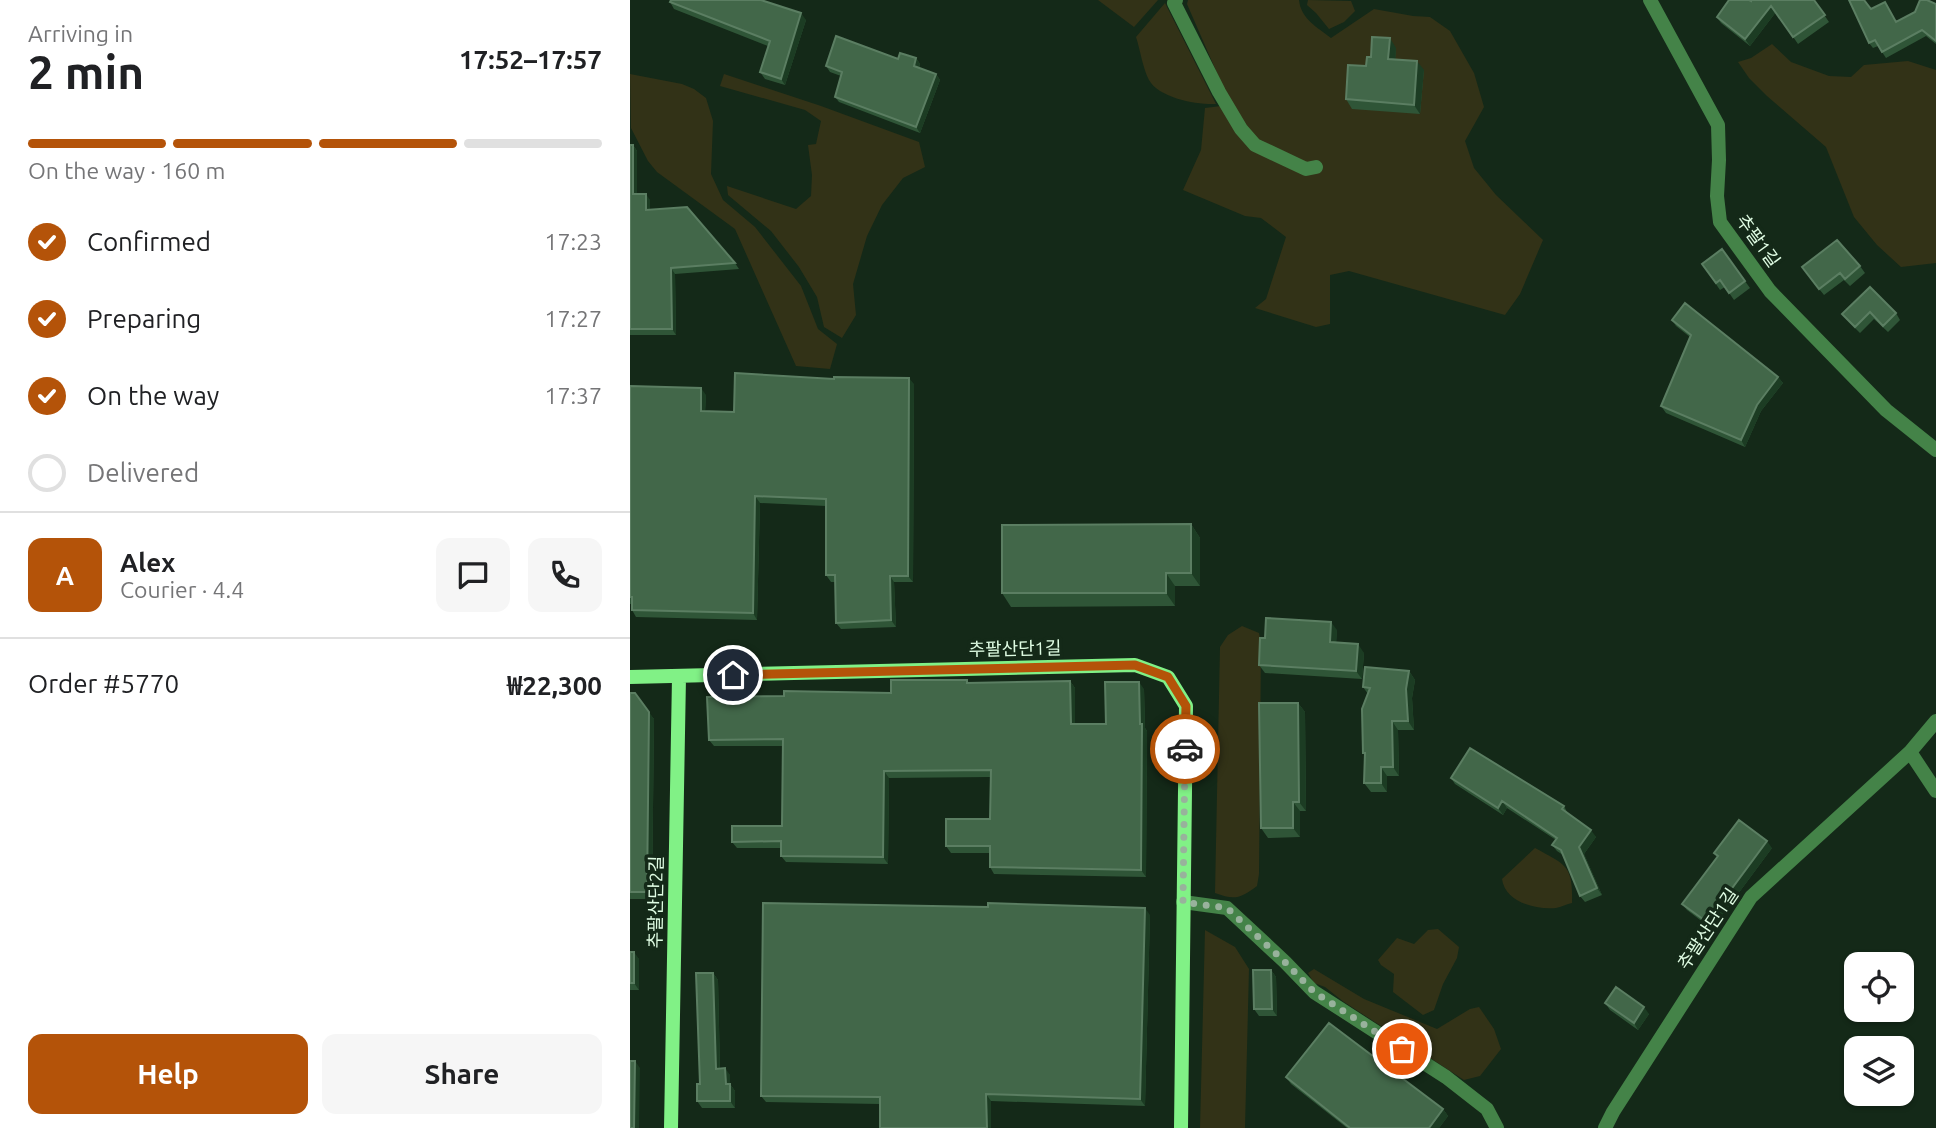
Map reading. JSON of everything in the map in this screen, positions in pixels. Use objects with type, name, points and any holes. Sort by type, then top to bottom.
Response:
[{"type":"street","points":[[1175,0],[1174,3],[1219,92],[1241,129],[1255,145],[1306,169],[1316,167]]},
{"type":"street","name":"추팔1길","points":[[1650,0],[1718,125],[1717,196],[1720,222],[1770,291],[1886,410],[1936,450]]},
{"type":"street","name":"추팔산단1길","points":[[630,677],[1135,665],[1168,677],[1186,706],[1181,1128]]},
{"type":"street","name":"추팔산단2길","points":[[671,1128],[680,677]]},
{"type":"street","points":[[1936,721],[1910,752],[1936,791]]},
{"type":"street","name":"추팔산단1길","points":[[1605,1128],[1751,897],[1910,752]]},
{"type":"street","points":[[1183,902],[1227,908],[1314,992],[1446,1077],[1488,1109],[1497,1128]]},
{"type":"shaded area","points":[[1098,0],[1158,0],[1134,27]]},
{"type":"shaded area","points":[[1188,0],[1299,0],[1306,17],[1331,38],[1374,9],[1430,17],[1450,31],[1474,73],[1484,107],[1465,141],[1474,168],[1496,195],[1543,240],[1520,294],[1505,315],[1349,271],[1330,275],[1330,324],[1316,327],[1255,308],[1266,299],[1286,237],[1261,218],[1245,216],[1183,190],[1201,150],[1205,108],[1221,106],[1227,96],[1187,4]]},
{"type":"shaded area","points":[[1308,0],[1351,1],[1355,11],[1344,22],[1329,29],[1307,5]]},
{"type":"shaded area","points":[[1165,3],[1216,104],[1189,102],[1170,96],[1149,80],[1136,37]]},
{"type":"shaded area","points":[[1772,44],[1791,62],[1829,76],[1851,77],[1864,65],[1908,61],[1936,70],[1936,263],[1901,267],[1877,245],[1854,217],[1826,147],[1749,78],[1738,62],[1751,58]]},
{"type":"shaded area","points":[[630,74],[682,84],[706,98],[713,121],[711,174],[723,200],[755,227],[801,286],[818,329],[837,344],[830,369],[796,366],[735,229],[657,172],[648,161],[631,128]]},
{"type":"shaded area","points":[[724,74],[919,142],[925,167],[903,178],[882,205],[867,236],[853,284],[856,315],[842,338],[824,327],[817,297],[799,267],[771,231],[728,195],[727,186],[796,209],[811,196],[812,175],[808,145],[816,144],[821,121],[805,110],[720,86]]},
{"type":"shaded area","points":[[1242,626],[1259,633],[1261,644],[1259,874],[1257,886],[1246,894],[1227,897],[1215,893],[1220,647],[1228,635]]},
{"type":"shaded area","points":[[1535,848],[1566,868],[1571,881],[1572,903],[1556,908],[1530,906],[1515,899],[1504,887],[1502,879]]},
{"type":"shaded area","points":[[1438,929],[1459,947],[1457,958],[1443,984],[1434,1010],[1423,1015],[1393,992],[1394,974],[1378,960],[1397,938],[1414,944],[1428,930]]},
{"type":"shaded area","points":[[1205,930],[1235,947],[1249,969],[1245,1128],[1200,1128]]},
{"type":"shaded area","points":[[1314,969],[1364,999],[1437,1029],[1470,1009],[1479,1007],[1494,1029],[1501,1049],[1480,1076],[1464,1080],[1325,987],[1314,983],[1308,973]]},
{"type":"building","points":[[761,0],[801,13],[781,79],[760,72],[770,41],[670,2]]},
{"type":"building","points":[[1729,0],[1814,0],[1825,15],[1793,37],[1771,6],[1745,39],[1717,17]]},
{"type":"building","points":[[1849,0],[1864,0],[1871,9],[1885,2],[1896,22],[1915,12],[1920,0],[1936,4],[1936,41],[1922,30],[1882,52],[1875,40],[1869,43]]},
{"type":"building","points":[[836,36],[898,59],[900,53],[916,58],[914,66],[936,74],[916,127],[835,97],[842,72],[826,66]]},
{"type":"building","points":[[1372,37],[1390,38],[1388,59],[1417,61],[1414,105],[1346,99],[1348,65],[1366,66],[1367,57],[1371,57]]},
{"type":"building","points":[[630,145],[633,145],[633,194],[646,194],[646,210],[687,207],[735,263],[671,268],[672,329],[630,329]]},
{"type":"building","points":[[1837,240],[1860,266],[1845,279],[1840,273],[1819,289],[1802,267]]},
{"type":"building","points":[[1722,249],[1745,281],[1729,293],[1720,280],[1716,283],[1702,264]]},
{"type":"building","points":[[1870,287],[1896,313],[1883,326],[1870,312],[1855,327],[1842,314]]},
{"type":"building","points":[[1685,303],[1778,377],[1757,405],[1741,440],[1661,406],[1691,335],[1672,320]]},
{"type":"building","points":[[735,373],[834,379],[909,378],[908,576],[890,576],[891,620],[836,623],[835,575],[826,575],[826,499],[755,496],[753,613],[632,610],[630,386],[701,388],[701,411],[734,412]]},
{"type":"building","points":[[1191,524],[1191,573],[1166,573],[1166,593],[1002,593],[1002,525]]},
{"type":"building","points":[[1266,618],[1331,622],[1330,642],[1358,644],[1356,671],[1259,665],[1260,638],[1265,638]]},
{"type":"building","points":[[1365,667],[1409,671],[1406,689],[1408,721],[1392,721],[1393,767],[1381,767],[1381,783],[1364,783],[1362,709],[1370,688],[1363,687]]},
{"type":"building","points":[[891,680],[967,680],[967,683],[1070,681],[1071,724],[1106,724],[1105,682],[1139,682],[1142,724],[1141,870],[990,867],[990,846],[946,846],[946,819],[990,819],[991,770],[884,771],[883,857],[781,856],[781,841],[732,842],[732,826],[782,826],[783,739],[709,740],[707,697],[784,696],[784,691],[891,693]]},
{"type":"building","points":[[630,693],[635,693],[649,712],[647,892],[630,892]]},
{"type":"building","points":[[1259,703],[1298,703],[1299,802],[1293,802],[1293,828],[1261,828]]},
{"type":"building","points":[[1470,748],[1564,806],[1562,809],[1591,830],[1579,847],[1597,888],[1580,896],[1561,850],[1552,845],[1557,838],[1502,801],[1498,808],[1451,778]]},
{"type":"building","points":[[1739,820],[1767,841],[1707,922],[1682,904],[1718,856],[1714,853]]},
{"type":"building","points":[[763,903],[988,907],[988,903],[1145,908],[1140,1099],[986,1094],[987,1128],[880,1128],[880,1097],[761,1096]]},
{"type":"building","points":[[630,952],[634,952],[634,983],[630,983]]},
{"type":"building","points":[[1253,970],[1271,970],[1272,1009],[1254,1009]]},
{"type":"building","points":[[696,973],[713,973],[716,1069],[725,1068],[726,1084],[730,1084],[730,1101],[697,1101],[697,1084],[700,1084]]},
{"type":"building","points":[[1616,987],[1644,1007],[1634,1023],[1605,1003]]},
{"type":"building","points":[[1329,1023],[1443,1109],[1429,1128],[1350,1128],[1286,1077]]},
{"type":"building","points":[[630,1061],[635,1061],[634,1128],[630,1128]]},
{"type":"way so far","points":[[1185,749],[1183,902],[1227,908],[1314,992],[1402,1049]]},
{"type":"route","points":[[733,675],[1135,665],[1168,677],[1186,706],[1185,749]]}]
